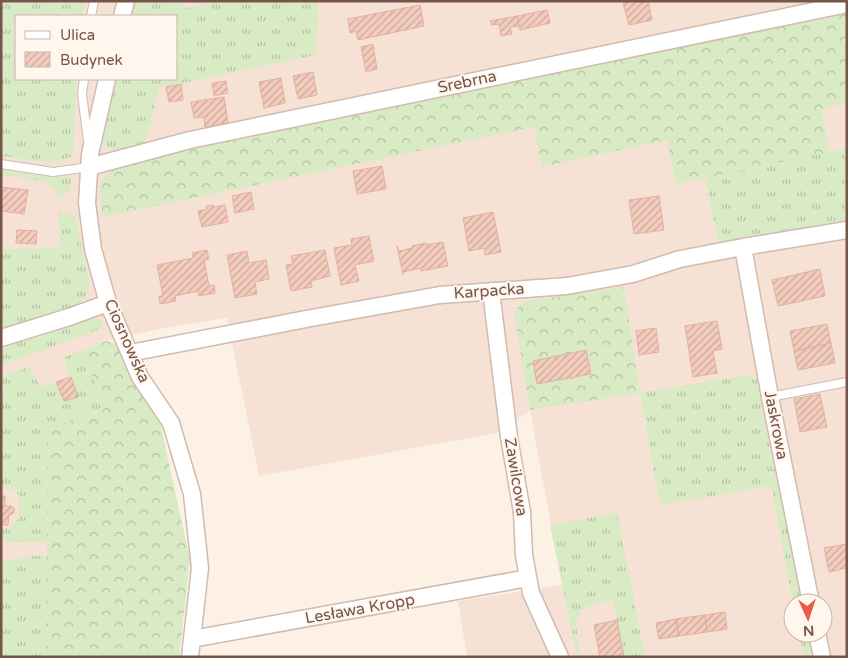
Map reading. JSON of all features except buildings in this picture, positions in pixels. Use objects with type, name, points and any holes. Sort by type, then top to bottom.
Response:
[{"type":"street","points":[[122,15],[126,1]]},
{"type":"street","name":"Srebrna","points":[[89,161],[847,4]]},
{"type":"street","name":"Ciosnowska","points":[[107,80],[89,161],[87,203],[93,249],[108,303],[140,377],[171,423],[192,494],[200,568],[190,657]]},
{"type":"street","name":"Karpacka","points":[[130,353],[306,318],[430,296],[567,286],[633,274],[680,259],[847,230]]},
{"type":"street","name":"Jaskrowa","points":[[743,247],[770,397],[809,593]]},
{"type":"street","name":"Zawilcowa","points":[[491,291],[522,512],[524,555],[528,578],[531,593],[560,657]]},
{"type":"street","points":[[1,338],[108,303]]},
{"type":"street","name":"Lesława Kropp","points":[[192,639],[528,578]]},
{"type":"street","points":[[819,643],[822,657]]},
{"type":"lane","points":[[91,15],[94,1]]},
{"type":"lane","points":[[1,164],[53,172],[89,161],[82,94],[84,80]]},
{"type":"lane","points":[[770,397],[847,382]]},
{"type":"shaded area","points":[[1,1],[847,1],[847,657],[467,657],[458,601],[562,585],[530,411],[497,433],[259,476],[227,318],[159,329],[106,341],[105,408],[48,429],[46,657],[1,657]]},
{"type":"green space","points":[[3,1],[85,1],[82,15],[15,15],[15,80],[77,80],[73,156],[52,163],[1,156],[1,16]]},
{"type":"green space","points":[[134,1],[183,1],[182,9],[215,1],[318,1],[316,55],[159,88],[145,143],[116,150],[103,146],[114,80],[178,80],[178,15],[129,15]]},
{"type":"green space","points":[[847,11],[847,103],[821,109],[829,152],[676,184],[667,140],[542,167],[534,127],[102,217],[100,184],[112,168],[190,147]]},
{"type":"green space","points":[[847,148],[847,221],[719,243],[705,178]]},
{"type":"green space","points":[[1,170],[71,178],[71,191],[56,197],[55,189],[44,181],[1,175]]},
{"type":"green space","points":[[58,211],[75,216],[90,284],[87,294],[79,304],[1,330],[1,250],[61,247]]},
{"type":"green space","points":[[624,287],[640,393],[530,410],[514,313],[522,302]]},
{"type":"green space","points":[[92,318],[100,320],[103,323],[103,328],[1,365],[1,346]]},
{"type":"green space","points":[[106,341],[115,343],[161,426],[190,560],[179,657],[46,657],[48,429],[105,408],[82,351]]},
{"type":"green space","points":[[82,351],[105,408],[48,429],[47,542],[9,542],[1,538],[1,528],[10,528],[19,518],[19,495],[13,489],[1,488],[1,393],[5,391],[1,377],[29,367],[41,387],[56,382],[64,401],[78,397],[64,357]]},
{"type":"green space","points":[[749,375],[756,378],[800,593],[791,593],[771,486],[660,505],[640,393]]},
{"type":"green space","points":[[617,513],[645,657],[624,657],[613,600],[590,606],[583,609],[579,614],[577,628],[580,651],[576,652],[550,525]]},
{"type":"green space","points":[[32,556],[47,556],[46,657],[1,657],[1,562]]},
{"type":"green space","points":[[801,643],[810,643],[813,657],[804,657]]}]
